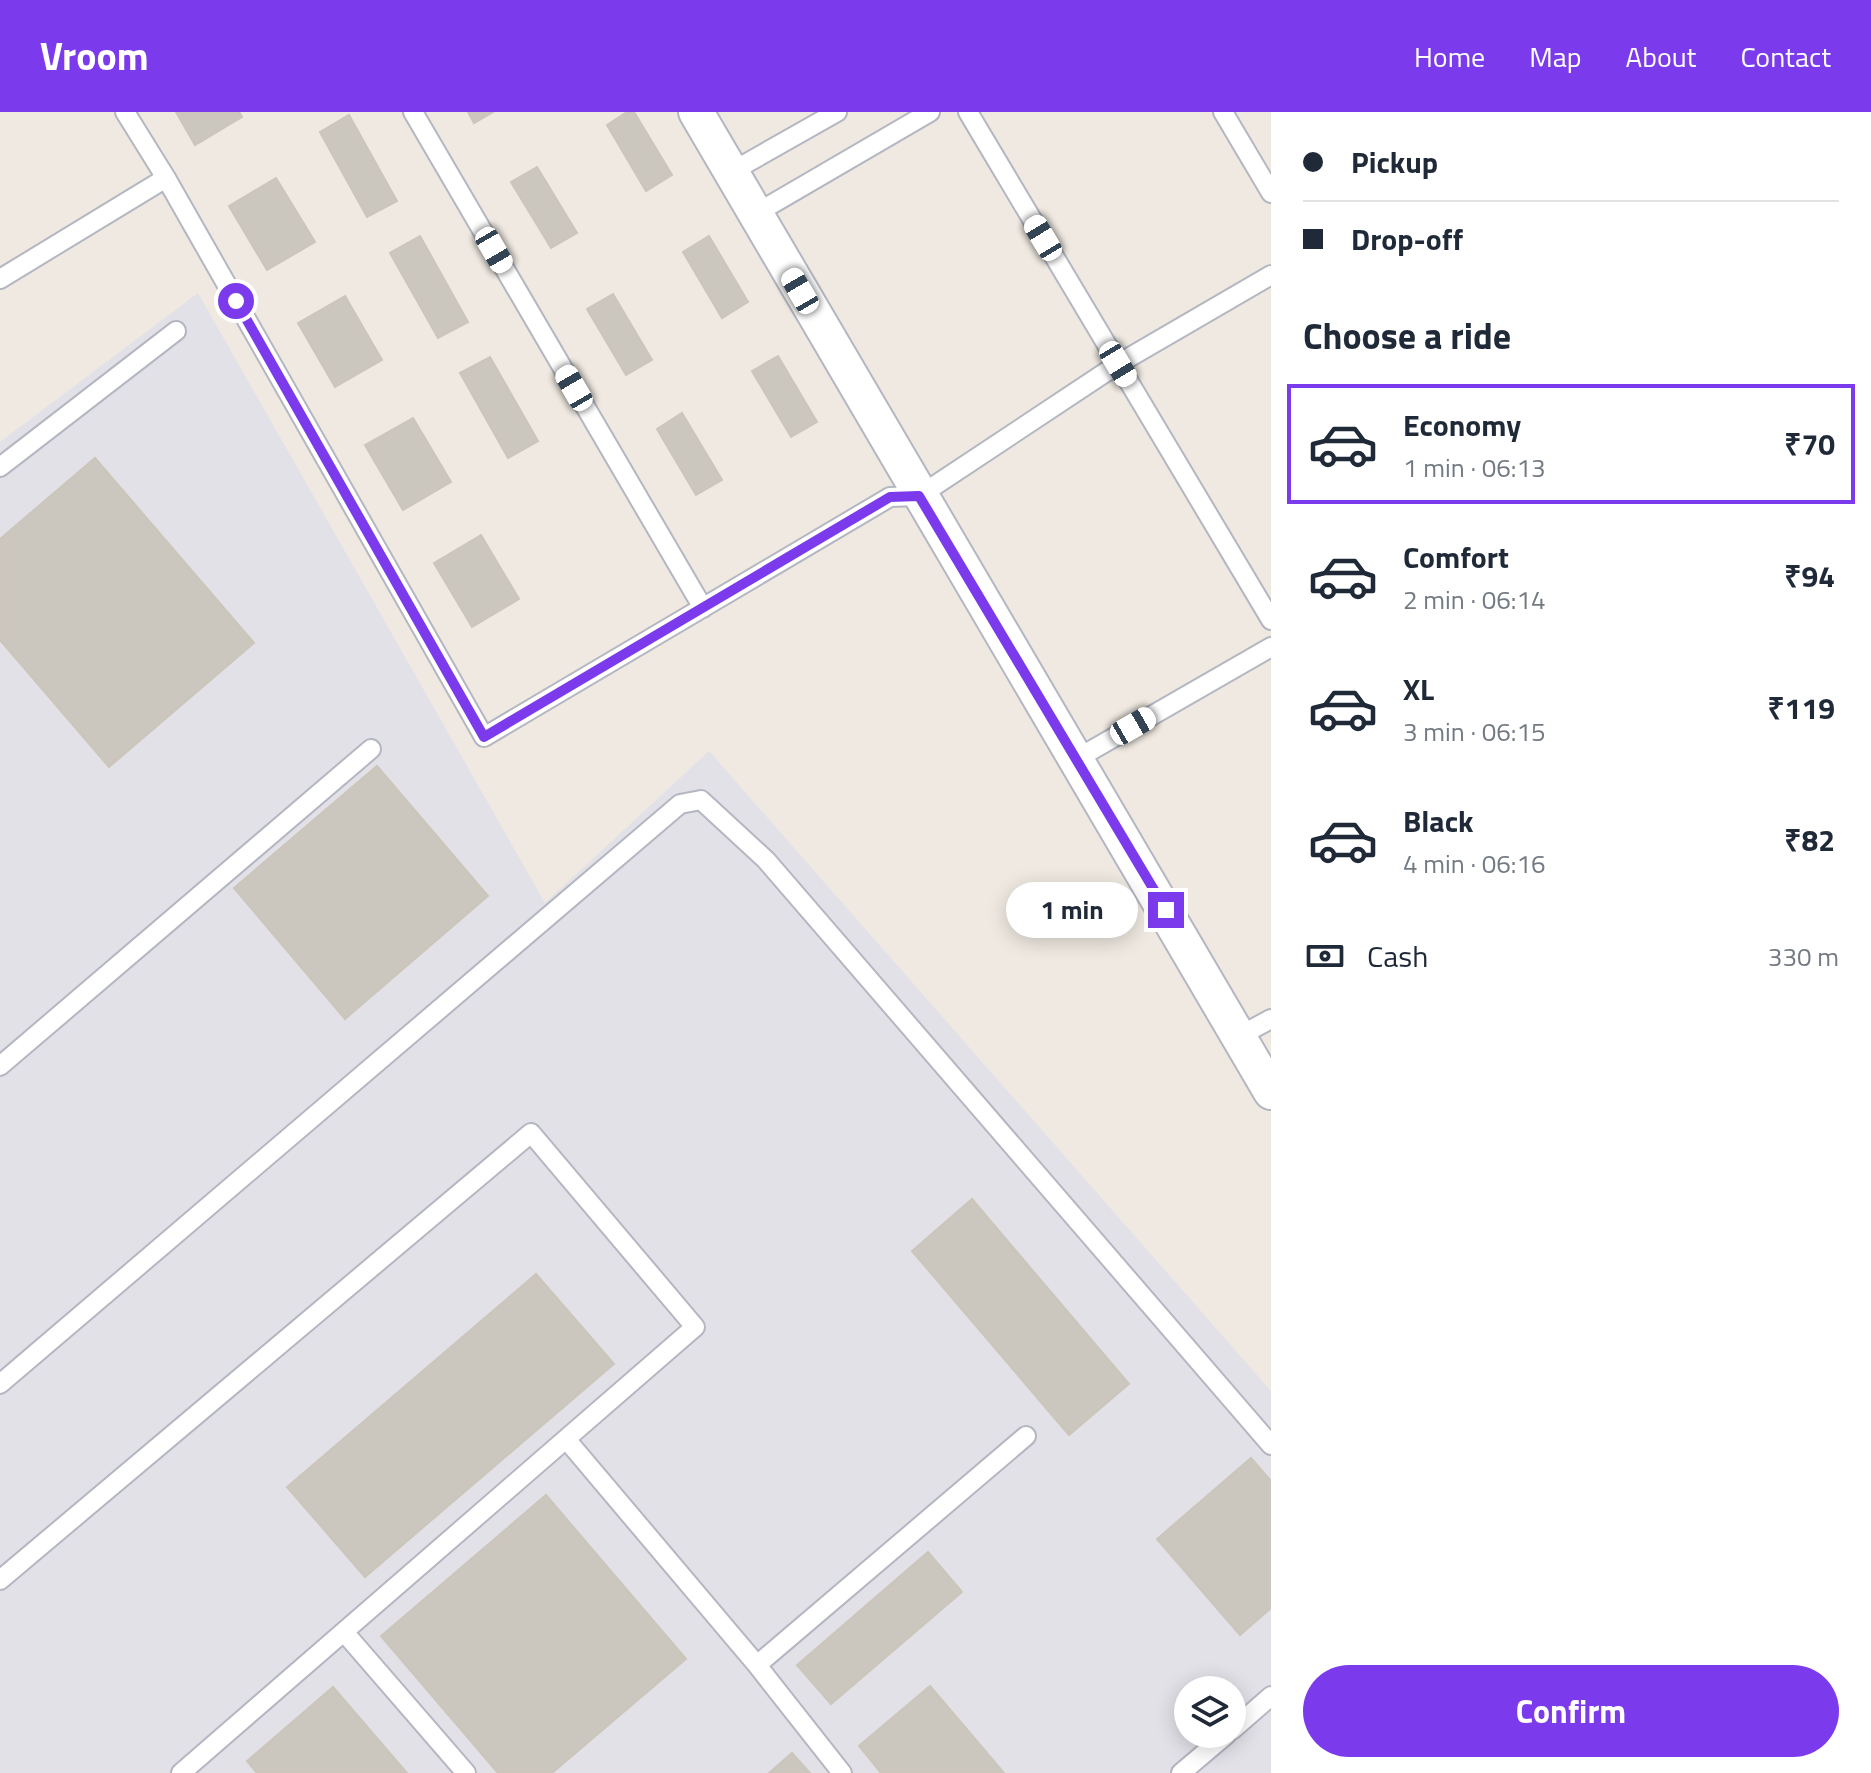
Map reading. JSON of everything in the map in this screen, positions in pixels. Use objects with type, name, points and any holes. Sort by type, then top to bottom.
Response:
[{"type":"street","points":[[696,112],[919,496],[1078,758],[1271,1092]]},
{"type":"lane","points":[[125,112],[166,178],[484,737],[890,497],[919,496],[1118,364],[1271,275]]},
{"type":"lane","points":[[413,112],[703,608]]},
{"type":"lane","points":[[731,172],[837,112]]},
{"type":"lane","points":[[755,214],[930,112]]},
{"type":"lane","points":[[968,112],[1271,620]]},
{"type":"lane","points":[[1223,112],[1271,193]]},
{"type":"lane","points":[[0,279],[166,178]]},
{"type":"lane","points":[[0,467],[176,331]]},
{"type":"lane","points":[[1078,758],[1271,647]]},
{"type":"lane","points":[[0,1066],[371,749]]},
{"type":"lane","points":[[0,1384],[680,804],[701,800],[766,860],[1271,1445]]},
{"type":"lane","points":[[1239,1036],[1271,1019]]},
{"type":"lane","points":[[0,1580],[531,1133],[695,1327],[181,1773]]},
{"type":"lane","points":[[757,1665],[1026,1436]]},
{"type":"lane","points":[[566,1439],[757,1665],[842,1773]]},
{"type":"lane","points":[[344,1632],[466,1773]]},
{"type":"lane","points":[[1246,1718],[1271,1696]]},
{"type":"lane","points":[[1181,1773],[1210,1748]]},
{"type":"shaded area","points":[[198,293],[545,903],[709,751],[1271,1391],[1271,1773],[0,1773],[0,442]]},
{"type":"building","points":[[176,112],[239,112],[242,117],[195,145]]},
{"type":"building","points":[[468,112],[493,112],[474,123]]},
{"type":"building","points":[[627,112],[634,112],[672,175],[646,191],[607,125]]},
{"type":"building","points":[[349,115],[397,201],[367,217],[320,132]]},
{"type":"building","points":[[537,167],[577,233],[551,248],[511,182]]},
{"type":"building","points":[[276,178],[315,242],[267,270],[229,206]]},
{"type":"building","points":[[420,236],[468,322],[438,338],[390,253]]},
{"type":"building","points":[[709,236],[748,302],[722,318],[683,252]]},
{"type":"building","points":[[613,294],[652,360],[626,375],[587,309]]},
{"type":"building","points":[[345,296],[382,360],[335,387],[298,323]]},
{"type":"building","points":[[778,356],[817,422],[791,437],[752,371]]},
{"type":"building","points":[[490,357],[538,441],[508,458],[460,373]]},
{"type":"building","points":[[682,413],[722,480],[696,495],[657,429]]},
{"type":"building","points":[[413,418],[451,482],[403,510],[365,445]]},
{"type":"building","points":[[95,458],[254,643],[109,767],[0,640],[0,539]]},
{"type":"building","points":[[481,535],[519,599],[472,627],[434,563]]},
{"type":"building","points":[[377,766],[488,896],[345,1019],[234,888]]},
{"type":"building","points":[[972,1199],[1129,1384],[1069,1435],[912,1251]]},
{"type":"building","points":[[536,1274],[614,1364],[365,1577],[287,1487]]},
{"type":"building","points":[[1251,1458],[1271,1481],[1271,1608],[1240,1635],[1157,1539]]},
{"type":"building","points":[[546,1495],[686,1659],[552,1773],[498,1773],[381,1636]]},
{"type":"building","points":[[928,1552],[962,1592],[831,1704],[797,1665]]},
{"type":"building","points":[[930,1686],[1004,1773],[881,1773],[859,1746]]},
{"type":"building","points":[[333,1687],[407,1773],[257,1773],[247,1761]]},
{"type":"building","points":[[792,1753],[810,1773],[769,1773]]},
{"type":"route","points":[[236,301],[484,737],[890,497],[919,496],[1166,910]]}]
